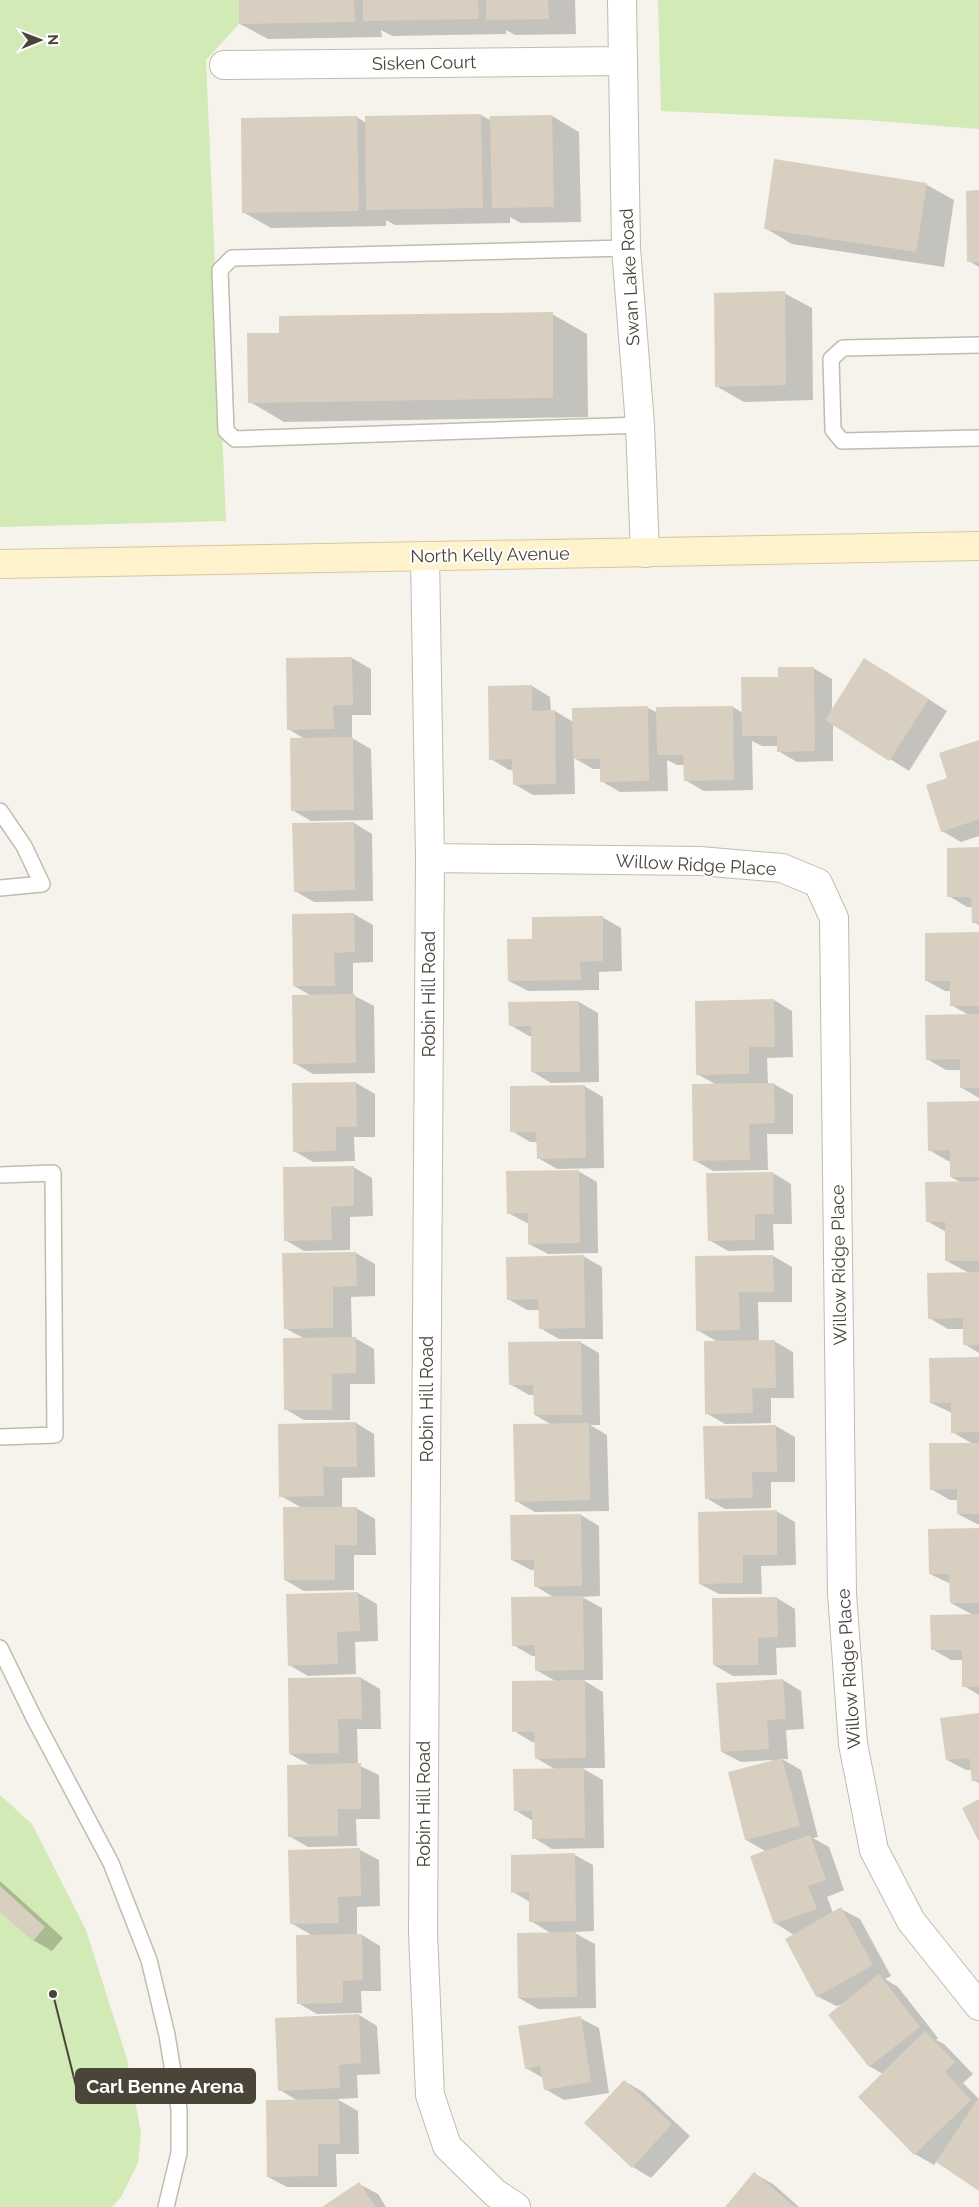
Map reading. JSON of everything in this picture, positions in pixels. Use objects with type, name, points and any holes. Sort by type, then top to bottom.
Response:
[{"type":"main road","name":"North Kelly Avenue","points":[[0,564],[645,554],[979,546]]},
{"type":"street","name":"Swan Lake Road","points":[[622,0],[626,248],[640,425],[645,554]]},
{"type":"street","name":"Sisken Court","points":[[224,66],[623,61]]},
{"type":"street","name":"Robin Hill Road","points":[[425,556],[430,858],[424,1933],[430,2095],[447,2146],[494,2193],[516,2207]]},
{"type":"street","name":"Willow Ridge Place","points":[[430,858],[700,861],[782,868],[818,883],[834,918],[842,1594],[853,1744],[874,1850],[911,1921],[979,2006]]},
{"type":"lane","points":[[626,248],[232,258],[220,270],[226,430],[235,439],[640,425]]},
{"type":"lane","points":[[979,345],[843,348],[832,359],[833,430],[842,441],[979,438]]},
{"type":"lane","points":[[0,811],[24,846],[42,884],[0,888]]},
{"type":"lane","points":[[0,1175],[52,1173],[55,1435],[0,1437]]},
{"type":"lane","points":[[0,1648],[34,1718],[111,1863],[149,1960],[168,2036],[180,2109],[178,2153],[166,2207]]},
{"type":"green space","points":[[0,0],[239,0],[239,24],[206,60],[226,521],[0,527]]},
{"type":"green space","points":[[658,0],[979,0],[979,129],[865,120],[661,111]]},
{"type":"green space","points":[[0,1795],[32,1824],[86,1930],[127,2059],[141,2133],[138,2163],[121,2197],[112,2207],[0,2207]]},
{"type":"building","points":[[239,0],[354,0],[355,22],[239,24]]},
{"type":"building","points":[[363,0],[478,0],[479,19],[363,21]]},
{"type":"building","points":[[486,0],[548,0],[549,19],[486,20]]},
{"type":"building","points":[[481,114],[483,208],[366,210],[365,116]]},
{"type":"building","points":[[552,115],[554,207],[492,208],[490,116]]},
{"type":"building","points":[[357,116],[359,211],[242,213],[241,118]]},
{"type":"building","points":[[774,159],[927,183],[916,252],[764,229]]},
{"type":"building","points":[[979,190],[979,262],[967,262],[966,191]]},
{"type":"building","points":[[785,291],[786,385],[715,387],[714,293]]},
{"type":"building","points":[[553,312],[553,398],[248,403],[247,333],[279,333],[279,316]]},
{"type":"building","points":[[352,657],[353,705],[333,705],[334,729],[287,730],[286,658]]},
{"type":"building","points":[[864,658],[929,699],[889,761],[825,720]]},
{"type":"building","points":[[778,667],[814,667],[815,751],[777,752],[777,736],[742,736],[741,677],[778,677]]},
{"type":"building","points":[[532,685],[532,711],[555,710],[556,784],[513,785],[512,759],[489,760],[488,686]]},
{"type":"building","points":[[648,706],[649,781],[600,782],[600,759],[573,759],[572,708]]},
{"type":"building","points":[[733,706],[734,780],[684,781],[683,755],[657,755],[656,707]]},
{"type":"building","points":[[353,737],[354,810],[291,811],[290,738]]},
{"type":"building","points":[[979,740],[979,819],[941,832],[926,785],[947,778],[939,753]]},
{"type":"building","points":[[354,822],[355,890],[294,892],[292,823]]},
{"type":"building","points":[[979,847],[979,922],[972,923],[971,897],[947,897],[947,848]]},
{"type":"building","points":[[354,913],[355,952],[334,953],[335,986],[293,986],[292,914]]},
{"type":"building","points":[[603,916],[603,961],[580,962],[581,980],[508,981],[507,939],[532,939],[532,917]]},
{"type":"building","points":[[979,932],[979,1006],[950,1006],[950,981],[925,981],[925,933]]},
{"type":"building","points":[[355,994],[356,1063],[293,1064],[292,995]]},
{"type":"building","points":[[774,999],[775,1047],[749,1047],[749,1074],[696,1075],[695,1001]]},
{"type":"building","points":[[579,1001],[580,1072],[531,1072],[531,1026],[509,1026],[508,1002]]},
{"type":"building","points":[[979,1014],[979,1088],[960,1088],[960,1059],[926,1060],[925,1015]]},
{"type":"building","points":[[356,1082],[357,1127],[336,1127],[336,1151],[293,1152],[292,1083]]},
{"type":"building","points":[[774,1083],[775,1123],[749,1124],[750,1160],[693,1161],[692,1084]]},
{"type":"building","points":[[585,1085],[586,1158],[537,1159],[536,1132],[510,1132],[510,1086]]},
{"type":"building","points":[[979,1101],[979,1177],[950,1177],[950,1150],[928,1151],[927,1102]]},
{"type":"building","points":[[354,1166],[354,1206],[331,1207],[332,1240],[284,1241],[283,1167]]},
{"type":"building","points":[[579,1170],[580,1243],[528,1244],[528,1213],[507,1214],[506,1171]]},
{"type":"building","points":[[773,1172],[774,1214],[755,1214],[755,1240],[708,1241],[706,1173]]},
{"type":"building","points":[[979,1181],[979,1261],[945,1261],[945,1222],[926,1222],[925,1182]]},
{"type":"building","points":[[356,1252],[357,1286],[333,1287],[333,1328],[284,1329],[282,1253]]},
{"type":"building","points":[[584,1255],[585,1328],[539,1329],[538,1299],[507,1300],[506,1257]]},
{"type":"building","points":[[773,1255],[774,1292],[739,1292],[740,1330],[696,1331],[695,1256]]},
{"type":"building","points":[[979,1272],[979,1345],[963,1345],[963,1318],[928,1319],[927,1273]]},
{"type":"building","points":[[356,1337],[356,1373],[332,1374],[332,1410],[284,1410],[283,1338]]},
{"type":"building","points":[[775,1340],[776,1388],[752,1388],[753,1413],[705,1414],[704,1341]]},
{"type":"building","points":[[581,1341],[582,1415],[534,1415],[533,1385],[509,1385],[508,1342]]},
{"type":"building","points":[[979,1357],[979,1432],[951,1433],[951,1403],[930,1403],[929,1358]]},
{"type":"building","points":[[356,1422],[357,1467],[323,1467],[324,1496],[279,1497],[278,1424]]},
{"type":"building","points":[[589,1423],[590,1500],[515,1502],[513,1424]]},
{"type":"building","points":[[776,1425],[777,1472],[752,1472],[753,1498],[705,1499],[703,1426]]},
{"type":"building","points":[[929,1443],[979,1443],[979,1514],[957,1514],[957,1489],[930,1490]]},
{"type":"building","points":[[283,1507],[357,1507],[357,1545],[335,1545],[335,1580],[284,1580]]},
{"type":"building","points":[[777,1510],[777,1555],[743,1555],[743,1583],[699,1584],[698,1512]]},
{"type":"building","points":[[581,1514],[582,1586],[534,1587],[534,1560],[511,1560],[510,1515]]},
{"type":"building","points":[[979,1528],[979,1603],[950,1603],[949,1574],[929,1574],[928,1529]]},
{"type":"building","points":[[358,1592],[360,1631],[337,1632],[338,1664],[288,1666],[286,1594]]},
{"type":"building","points":[[583,1596],[584,1670],[535,1671],[535,1645],[512,1646],[511,1597]]},
{"type":"building","points":[[777,1597],[778,1637],[758,1638],[758,1665],[713,1665],[712,1598]]},
{"type":"building","points":[[979,1614],[979,1687],[962,1687],[962,1650],[931,1650],[930,1615]]},
{"type":"building","points":[[361,1677],[362,1719],[338,1719],[339,1753],[289,1754],[288,1678]]},
{"type":"building","points":[[783,1679],[786,1719],[767,1720],[769,1749],[721,1752],[716,1683]]},
{"type":"building","points":[[585,1680],[586,1758],[535,1759],[534,1732],[512,1732],[512,1681]]},
{"type":"building","points":[[979,1713],[979,1780],[972,1781],[969,1758],[946,1760],[940,1718]]},
{"type":"building","points":[[782,1758],[800,1826],[745,1840],[728,1772]]},
{"type":"building","points":[[361,1763],[361,1809],[338,1809],[338,1836],[288,1837],[287,1765]]},
{"type":"building","points":[[584,1768],[585,1838],[532,1839],[532,1811],[514,1811],[513,1769]]},
{"type":"building","points":[[979,1799],[979,1842],[962,1808]]},
{"type":"building","points":[[810,1835],[826,1880],[808,1886],[817,1909],[774,1924],[750,1856]]},
{"type":"building","points":[[360,1848],[361,1896],[338,1897],[339,1923],[290,1924],[288,1850]]},
{"type":"building","points":[[575,1853],[576,1921],[529,1922],[529,1892],[511,1893],[511,1855]]},
{"type":"building","points":[[0,1886],[45,1927],[33,1941],[0,1912]]},
{"type":"building","points":[[841,1907],[873,1965],[816,1997],[785,1939]]},
{"type":"building","points":[[576,1932],[577,1997],[518,1998],[517,1933]]},
{"type":"building","points":[[362,1934],[363,1980],[343,1981],[343,2003],[297,2004],[296,1935]]},
{"type":"building","points":[[879,1974],[920,2027],[869,2067],[828,2015]]},
{"type":"building","points":[[359,2014],[361,2063],[339,2065],[340,2088],[278,2091],[275,2018]]},
{"type":"building","points":[[581,2016],[591,2082],[544,2090],[540,2066],[525,2069],[518,2026]]},
{"type":"building","points":[[925,2031],[955,2062],[945,2072],[971,2100],[914,2155],[858,2097]]},
{"type":"building","points":[[624,2080],[672,2124],[632,2168],[584,2123]]},
{"type":"building","points":[[979,2097],[979,2191],[936,2162]]},
{"type":"building","points":[[339,2099],[340,2144],[318,2144],[318,2176],[267,2177],[266,2100]]},
{"type":"building","points":[[754,2172],[795,2207],[725,2207]]},
{"type":"building","points":[[359,2182],[376,2207],[322,2207]]},
{"type":"place","name":"Carl Benne Arena","points":[[53,1994]]}]
